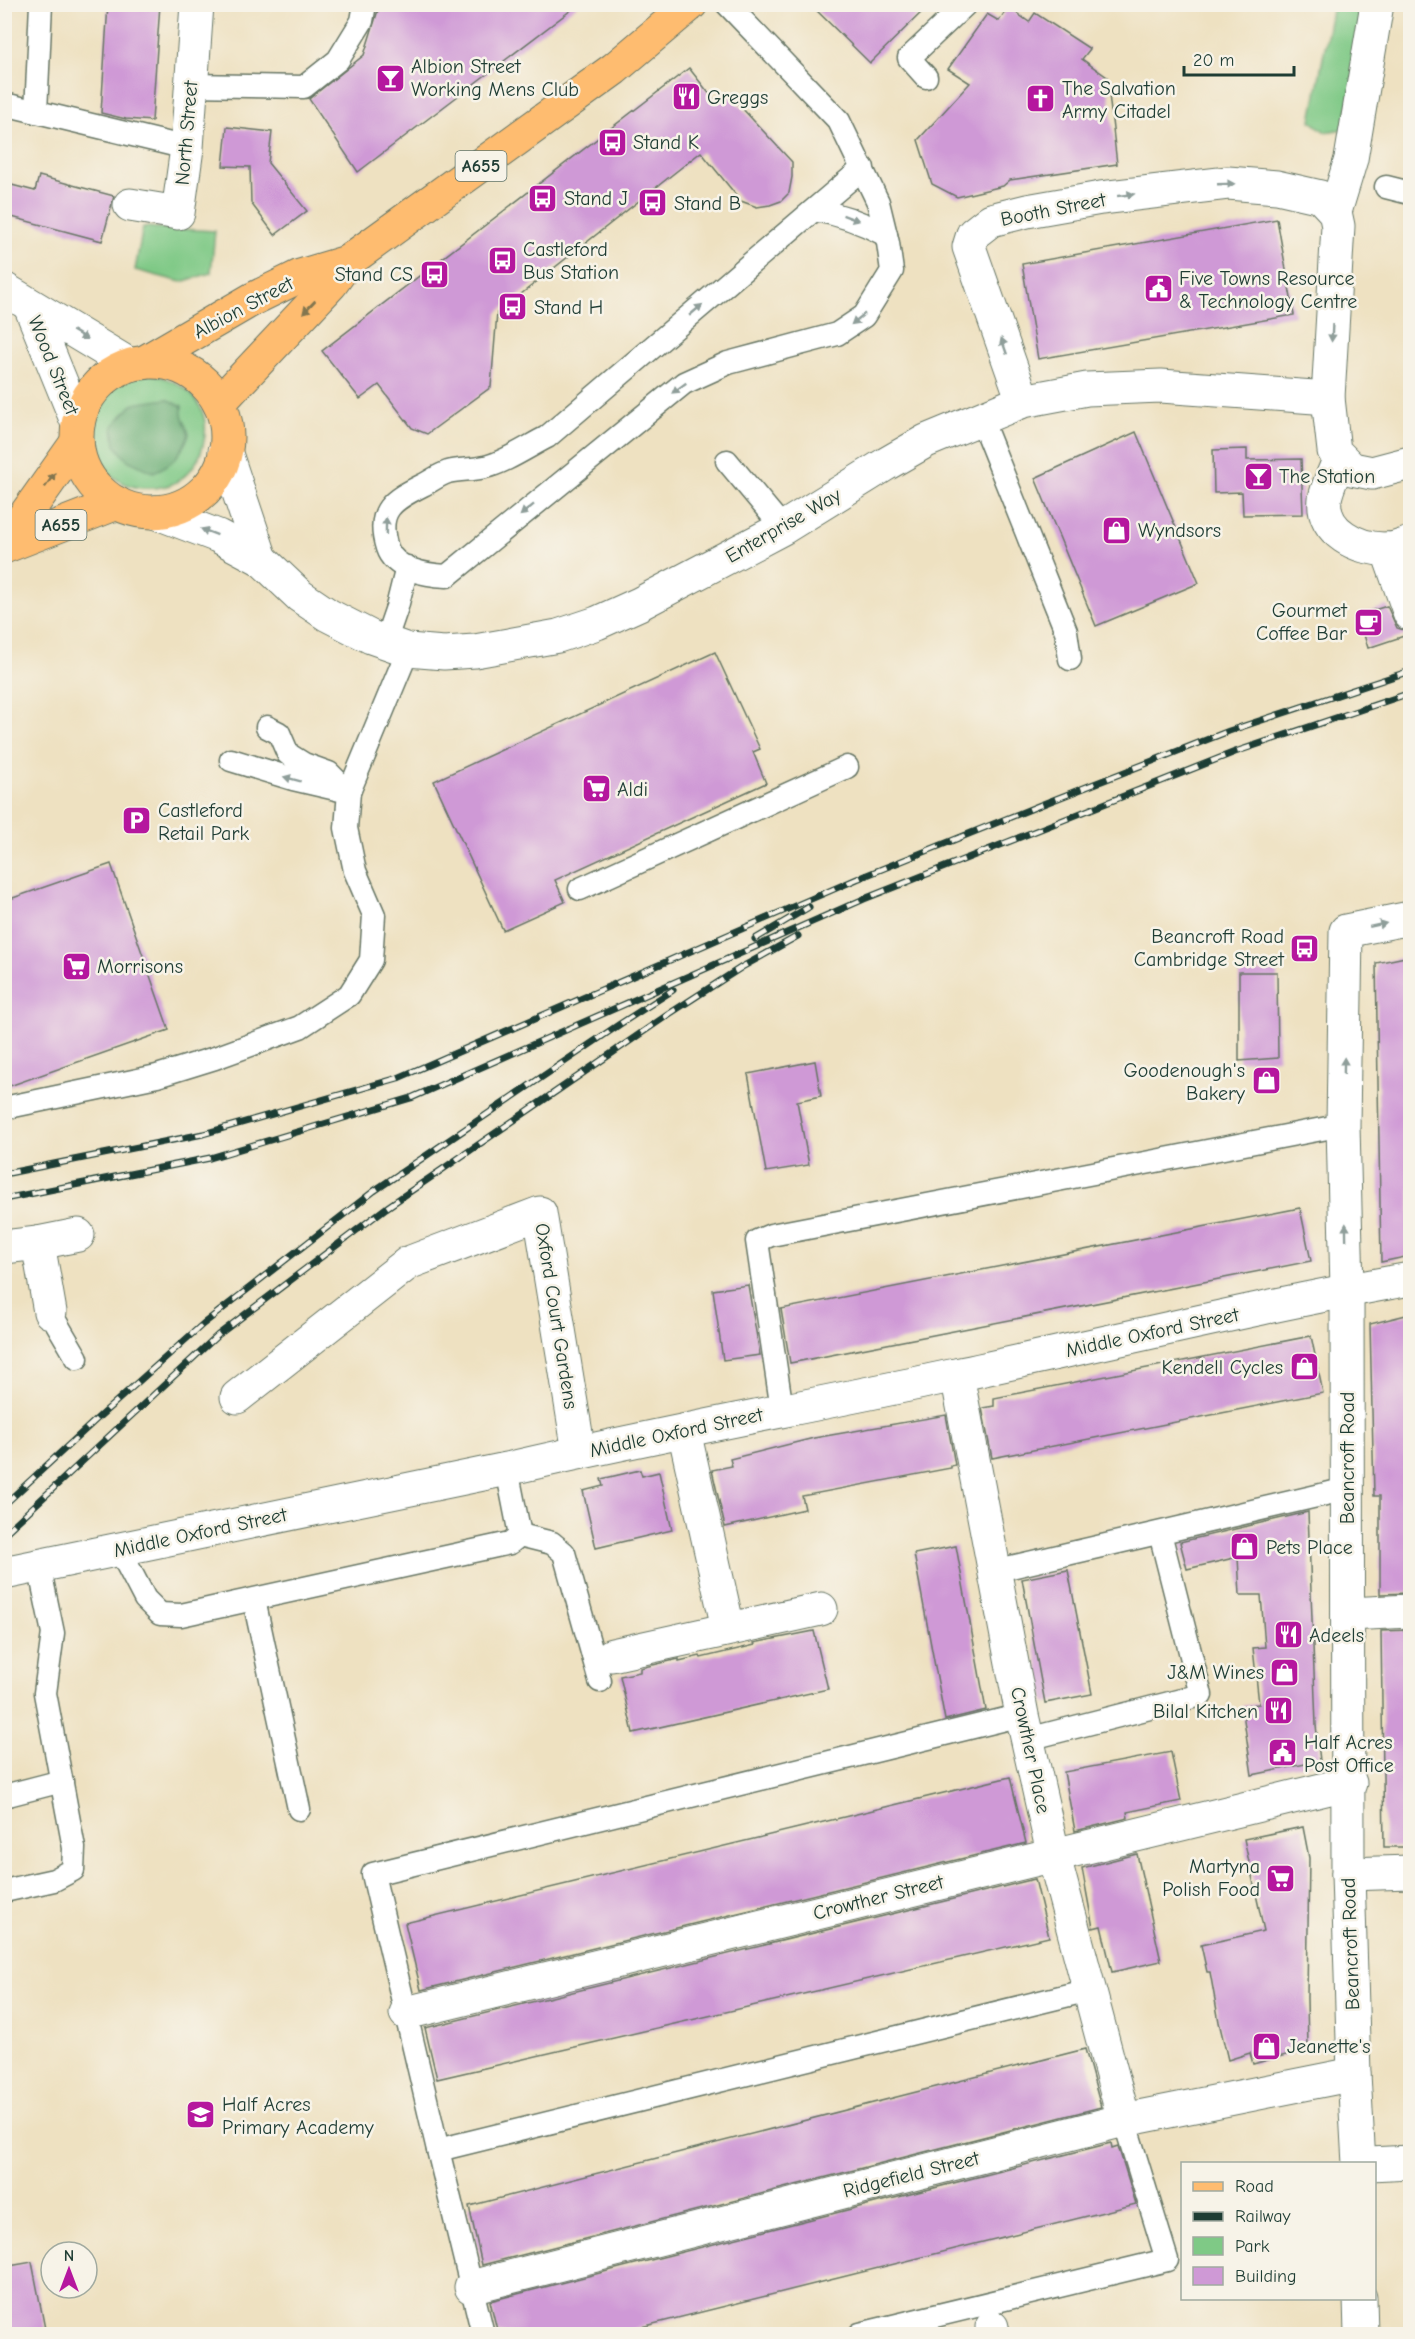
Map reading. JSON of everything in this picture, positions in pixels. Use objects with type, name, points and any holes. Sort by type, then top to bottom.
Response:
[{"type":"main road","name":"Albion Street","points":[[219,403],[331,284],[347,262],[614,69],[691,4]]},
{"type":"main road","name":"Albion Street","points":[[137,364],[253,299],[300,276],[347,262]]},
{"type":"main road","points":[[154,362],[178,366],[199,378],[216,396],[225,418],[228,441],[223,464],[211,484],[193,500],[175,509],[155,512],[135,511],[117,503],[97,488],[83,467],[77,433],[84,404],[96,387],[111,374],[137,364],[154,362]]},
{"type":"main road","name":"A655","points":[[4,546],[77,433]]},
{"type":"main road","name":"A655","points":[[4,546],[117,503]]},
{"type":"street","name":"North Street","points":[[130,206],[178,213],[187,148],[197,4]]},
{"type":"street","points":[[1377,4],[1351,159],[1335,212],[1338,226],[1328,398],[1337,455],[1325,499],[1326,517],[1333,528],[1359,545],[1399,546],[1410,614]]},
{"type":"street","name":"Booth Street","points":[[1023,401],[969,247],[973,234],[991,220],[1101,198],[1228,183],[1277,187],[1321,197],[1335,212]]},
{"type":"street","name":"Wood Street","points":[[17,298],[137,364]]},
{"type":"street","name":"Wood Street","points":[[17,298],[77,433]]},
{"type":"street","name":"Enterprise Way","points":[[155,512],[218,536],[261,559],[300,596],[328,615],[371,638],[397,646],[444,653],[475,651],[558,636],[639,604],[783,528],[926,441],[1023,401],[1087,388],[1161,386],[1328,398]]},
{"type":"street","name":"Enterprise Way","points":[[225,451],[261,559]]},
{"type":"street","points":[[1337,455],[1352,469],[1372,473],[1410,463]]},
{"type":"street","name":"Beancroft Road","points":[[1359,2162],[1348,1874],[1350,1783],[1344,1125],[1346,932],[1410,918]]},
{"type":"street","name":"Oxford Court Gardens","points":[[237,1397],[408,1263],[540,1213],[579,1452]]},
{"type":"street","points":[[4,1247],[78,1235]]},
{"type":"street","points":[[38,1243],[50,1312]]},
{"type":"street","name":"Middle Oxford Street","points":[[4,1574],[579,1452],[957,1375],[1347,1290],[1410,1279]]},
{"type":"street","name":"Crowther Place","points":[[957,1375],[1025,1727],[1053,1853],[1124,2120]]},
{"type":"street","points":[[684,1431],[728,1628]]},
{"type":"street","points":[[606,1668],[728,1628],[821,1609]]},
{"type":"street","points":[[1348,1614],[1410,1611]]},
{"type":"street","name":"Crowther Street","points":[[406,2013],[1053,1853],[1350,1783]]},
{"type":"street","points":[[1348,1874],[1410,1872]]},
{"type":"street","name":"Ridgefield Street","points":[[471,2287],[1124,2120],[1354,2074]]},
{"type":"street","points":[[1376,2163],[1410,2162]]},
{"type":"street","points":[[1360,2300],[1361,2334]]},
{"type":"lane","points":[[36,112],[41,4]]},
{"type":"lane","points":[[191,85],[304,87],[338,60],[362,21],[365,4]]},
{"type":"lane","points":[[727,4],[839,121],[863,168],[878,202],[892,271],[864,316],[837,334],[728,363],[684,383],[447,576],[428,575],[407,567],[398,562],[388,550],[384,528],[386,511],[397,498],[448,472],[486,467],[547,437],[863,168]]},
{"type":"lane","points":[[926,77],[909,58],[966,4]]},
{"type":"lane","points":[[4,104],[187,148]]},
{"type":"lane","points":[[1386,187],[1410,193]]},
{"type":"lane","points":[[814,210],[856,219],[887,239]]},
{"type":"lane","points":[[981,419],[1066,631],[1070,659]]},
{"type":"lane","points":[[727,460],[783,528]]},
{"type":"lane","points":[[4,1108],[157,1076],[215,1058],[300,1027],[349,995],[370,960],[374,915],[355,871],[346,828],[349,792],[397,646],[397,607],[407,567]]},
{"type":"lane","points":[[267,727],[279,733],[288,754],[304,764],[328,773],[349,792]]},
{"type":"lane","points":[[231,760],[293,779],[349,792]]},
{"type":"lane","points":[[580,889],[847,767]]},
{"type":"lane","points":[[782,1410],[757,1241],[771,1235],[1344,1125]]},
{"type":"lane","points":[[50,1312],[77,1358]]},
{"type":"lane","points":[[507,1469],[520,1535]]},
{"type":"lane","points":[[994,1571],[1347,1489]]},
{"type":"lane","points":[[483,2334],[373,1874],[1025,1727],[1201,1695],[1160,1533]]},
{"type":"lane","points":[[119,1549],[146,1599],[160,1614],[181,1615],[510,1543],[520,1535]]},
{"type":"lane","points":[[520,1535],[552,1543],[564,1553],[606,1668]]},
{"type":"lane","points":[[4,1891],[54,1880],[73,1870],[74,1848],[45,1694],[53,1633],[39,1566]]},
{"type":"lane","points":[[254,1599],[298,1809]]},
{"type":"lane","points":[[4,1796],[62,1781]]},
{"type":"lane","points":[[438,2150],[1089,1990]]},
{"type":"lane","points":[[860,2334],[1167,2260],[1124,2120]]},
{"type":"green space","points":[[1333,5],[1358,5],[1365,15],[1344,129],[1325,132],[1311,121]]},
{"type":"green space","points":[[143,227],[215,231],[211,273],[181,282],[135,270]]},
{"type":"green space","points":[[150,374],[177,384],[196,400],[205,423],[205,437],[199,458],[183,477],[166,486],[139,488],[117,480],[102,465],[93,446],[91,425],[97,404],[110,387],[132,376]]},
{"type":"green space","points":[[167,399],[182,406],[182,415],[189,434],[176,457],[166,466],[153,472],[127,460],[115,445],[113,426],[133,404]]},
{"type":"building","points":[[108,4],[160,4],[152,121],[126,119],[101,113]]},
{"type":"building","points":[[380,4],[579,4],[358,172],[309,99],[364,55]]},
{"type":"building","points":[[810,4],[930,4],[870,63]]},
{"type":"building","name":"The Salvation Army Citadel","points":[[1008,7],[1029,22],[1035,13],[1090,49],[1082,59],[1107,77],[1117,164],[1010,180],[1003,186],[957,197],[932,184],[918,140],[970,83],[948,69],[987,14],[999,21]]},
{"type":"building","name":"Castleford Bus Station","points":[[689,68],[715,101],[727,92],[792,162],[789,193],[781,201],[770,205],[757,207],[741,201],[701,152],[497,313],[491,387],[427,434],[412,428],[379,385],[360,399],[322,351]]},
{"type":"building","points":[[227,127],[272,132],[268,163],[307,211],[275,235],[251,203],[250,167],[223,166]]},
{"type":"building","points":[[39,176],[114,196],[102,241],[4,215],[4,183],[35,191]]},
{"type":"building","name":"Five Towns Resource & Technology Centre","points":[[1277,219],[1294,315],[1038,359],[1022,264]]},
{"type":"building","name":"Wyndsors","points":[[1136,432],[1199,583],[1096,626],[1035,478]]},
{"type":"building","name":"The Station","points":[[1247,449],[1247,460],[1301,459],[1303,514],[1243,515],[1242,492],[1214,493],[1213,450]]},
{"type":"building","points":[[1387,606],[1397,628],[1410,632],[1410,634],[1368,648],[1358,615]]},
{"type":"building","name":"Aldi","points":[[715,652],[760,749],[753,752],[766,783],[555,880],[565,902],[503,930],[434,781]]},
{"type":"building","name":"Morrisons","points":[[111,864],[169,1030],[4,1088],[4,901]]},
{"type":"building","points":[[1410,956],[1410,1256],[1381,1262],[1376,963]]},
{"type":"building","points":[[1239,972],[1277,972],[1278,1058],[1239,1061]]},
{"type":"building","points":[[815,1061],[821,1096],[797,1101],[809,1165],[766,1172],[748,1074]]},
{"type":"building","points":[[1300,1208],[1311,1261],[790,1363],[781,1309]]},
{"type":"building","points":[[748,1285],[760,1355],[723,1360],[713,1290]]},
{"type":"building","points":[[1410,1314],[1410,1593],[1380,1594],[1380,1496],[1374,1496],[1370,1324]]},
{"type":"building","points":[[1311,1336],[1323,1393],[992,1458],[982,1408],[994,1406],[994,1398]]},
{"type":"building","points":[[946,1415],[955,1465],[951,1468],[802,1496],[805,1509],[725,1527],[712,1470],[732,1466],[730,1459],[814,1438]]},
{"type":"building","points":[[640,1470],[642,1476],[659,1472],[672,1530],[596,1548],[583,1491],[603,1486],[601,1479]]},
{"type":"building","points":[[1308,1512],[1316,1725],[1320,1761],[1252,1775],[1242,1706],[1259,1704],[1253,1648],[1265,1647],[1261,1595],[1240,1595],[1238,1557],[1187,1569],[1180,1542]]},
{"type":"building","points":[[956,1546],[986,1710],[945,1720],[914,1554]]},
{"type":"building","points":[[1068,1570],[1092,1694],[1045,1703],[1022,1579]]},
{"type":"building","points":[[1410,1630],[1410,1847],[1384,1847],[1381,1631]]},
{"type":"building","points":[[814,1631],[828,1689],[633,1733],[620,1676],[640,1672],[640,1668],[679,1659],[679,1661],[700,1656],[701,1658],[755,1645],[754,1643]]},
{"type":"building","points":[[1171,1752],[1181,1801],[1127,1812],[1128,1818],[1075,1831],[1064,1772]]},
{"type":"building","points":[[1010,1777],[1026,1843],[421,1990],[405,1923]]},
{"type":"building","points":[[1303,1827],[1309,1858],[1308,2049],[1253,2064],[1250,2053],[1228,2060],[1210,1972],[1207,1972],[1201,1945],[1264,1931],[1244,1839]]},
{"type":"building","points":[[1137,1854],[1161,1961],[1112,1972],[1101,1926],[1093,1928],[1082,1868]]},
{"type":"building","points":[[1035,1879],[1049,1937],[437,2079],[425,2028]]},
{"type":"building","points":[[1085,2049],[1101,2107],[482,2265],[469,2206]]},
{"type":"building","points":[[1111,2143],[1112,2148],[1118,2146],[1136,2204],[613,2334],[498,2334],[490,2301]]},
{"type":"building","points":[[32,2262],[46,2334],[4,2334],[4,2267]]},
{"type":"railway","points":[[4,1174],[203,1134],[398,1078],[857,879],[1038,806],[1229,731],[1410,671]]},
{"type":"railway","points":[[4,1199],[210,1158],[411,1098],[864,899],[1235,752],[1410,693]]},
{"type":"railway","points":[[755,939],[809,907]]},
{"type":"railway","points":[[4,1534],[218,1335],[386,1208],[669,1014],[742,967],[798,936]]},
{"type":"railway","points":[[4,1505],[203,1324],[374,1191],[673,990]]},
{"type":"place","name":"Albion Street Working Mens Club","points":[[390,78]]},
{"type":"place","name":"Greggs","points":[[686,97]]},
{"type":"place","name":"The Salvation Army Citadel","points":[[1041,99]]},
{"type":"place","name":"Stand K","points":[[612,142]]},
{"type":"place","name":"Stand J","points":[[543,198]]},
{"type":"place","name":"Stand B","points":[[653,203]]},
{"type":"place","name":"Castleford Bus Station","points":[[502,260]]},
{"type":"place","name":"Stand CS","points":[[434,274]]},
{"type":"place","name":"Five Towns Resource & Technology Centre","points":[[1158,289]]},
{"type":"place","name":"Stand H","points":[[513,307]]},
{"type":"place","name":"The Station","points":[[1258,476]]},
{"type":"place","name":"Wyndsors","points":[[1117,530]]},
{"type":"place","name":"Gourmet Coffee Bar","points":[[1368,622]]},
{"type":"place","name":"Aldi","points":[[596,789]]},
{"type":"place","name":"Castleford Retail Park","points":[[137,821]]},
{"type":"place","name":"Beancroft Road Cambridge Street","points":[[1305,948]]},
{"type":"place","name":"Morrisons","points":[[76,966]]},
{"type":"place","name":"Goodenough's Bakery","points":[[1266,1081]]},
{"type":"place","name":"Kendell Cycles","points":[[1304,1367]]},
{"type":"place","name":"Pets Place","points":[[1245,1547]]},
{"type":"place","name":"Adeels","points":[[1288,1635]]},
{"type":"place","name":"J&M Wines","points":[[1285,1672]]},
{"type":"place","name":"Bilal Kitchen","points":[[1279,1711]]},
{"type":"place","name":"Half Acres Post Office","points":[[1283,1753]]},
{"type":"place","name":"Martyna Polish Food","points":[[1281,1878]]},
{"type":"place","name":"Jeanette's","points":[[1266,2046]]},
{"type":"place","name":"Half Acres Primary Academy","points":[[201,2115]]}]
